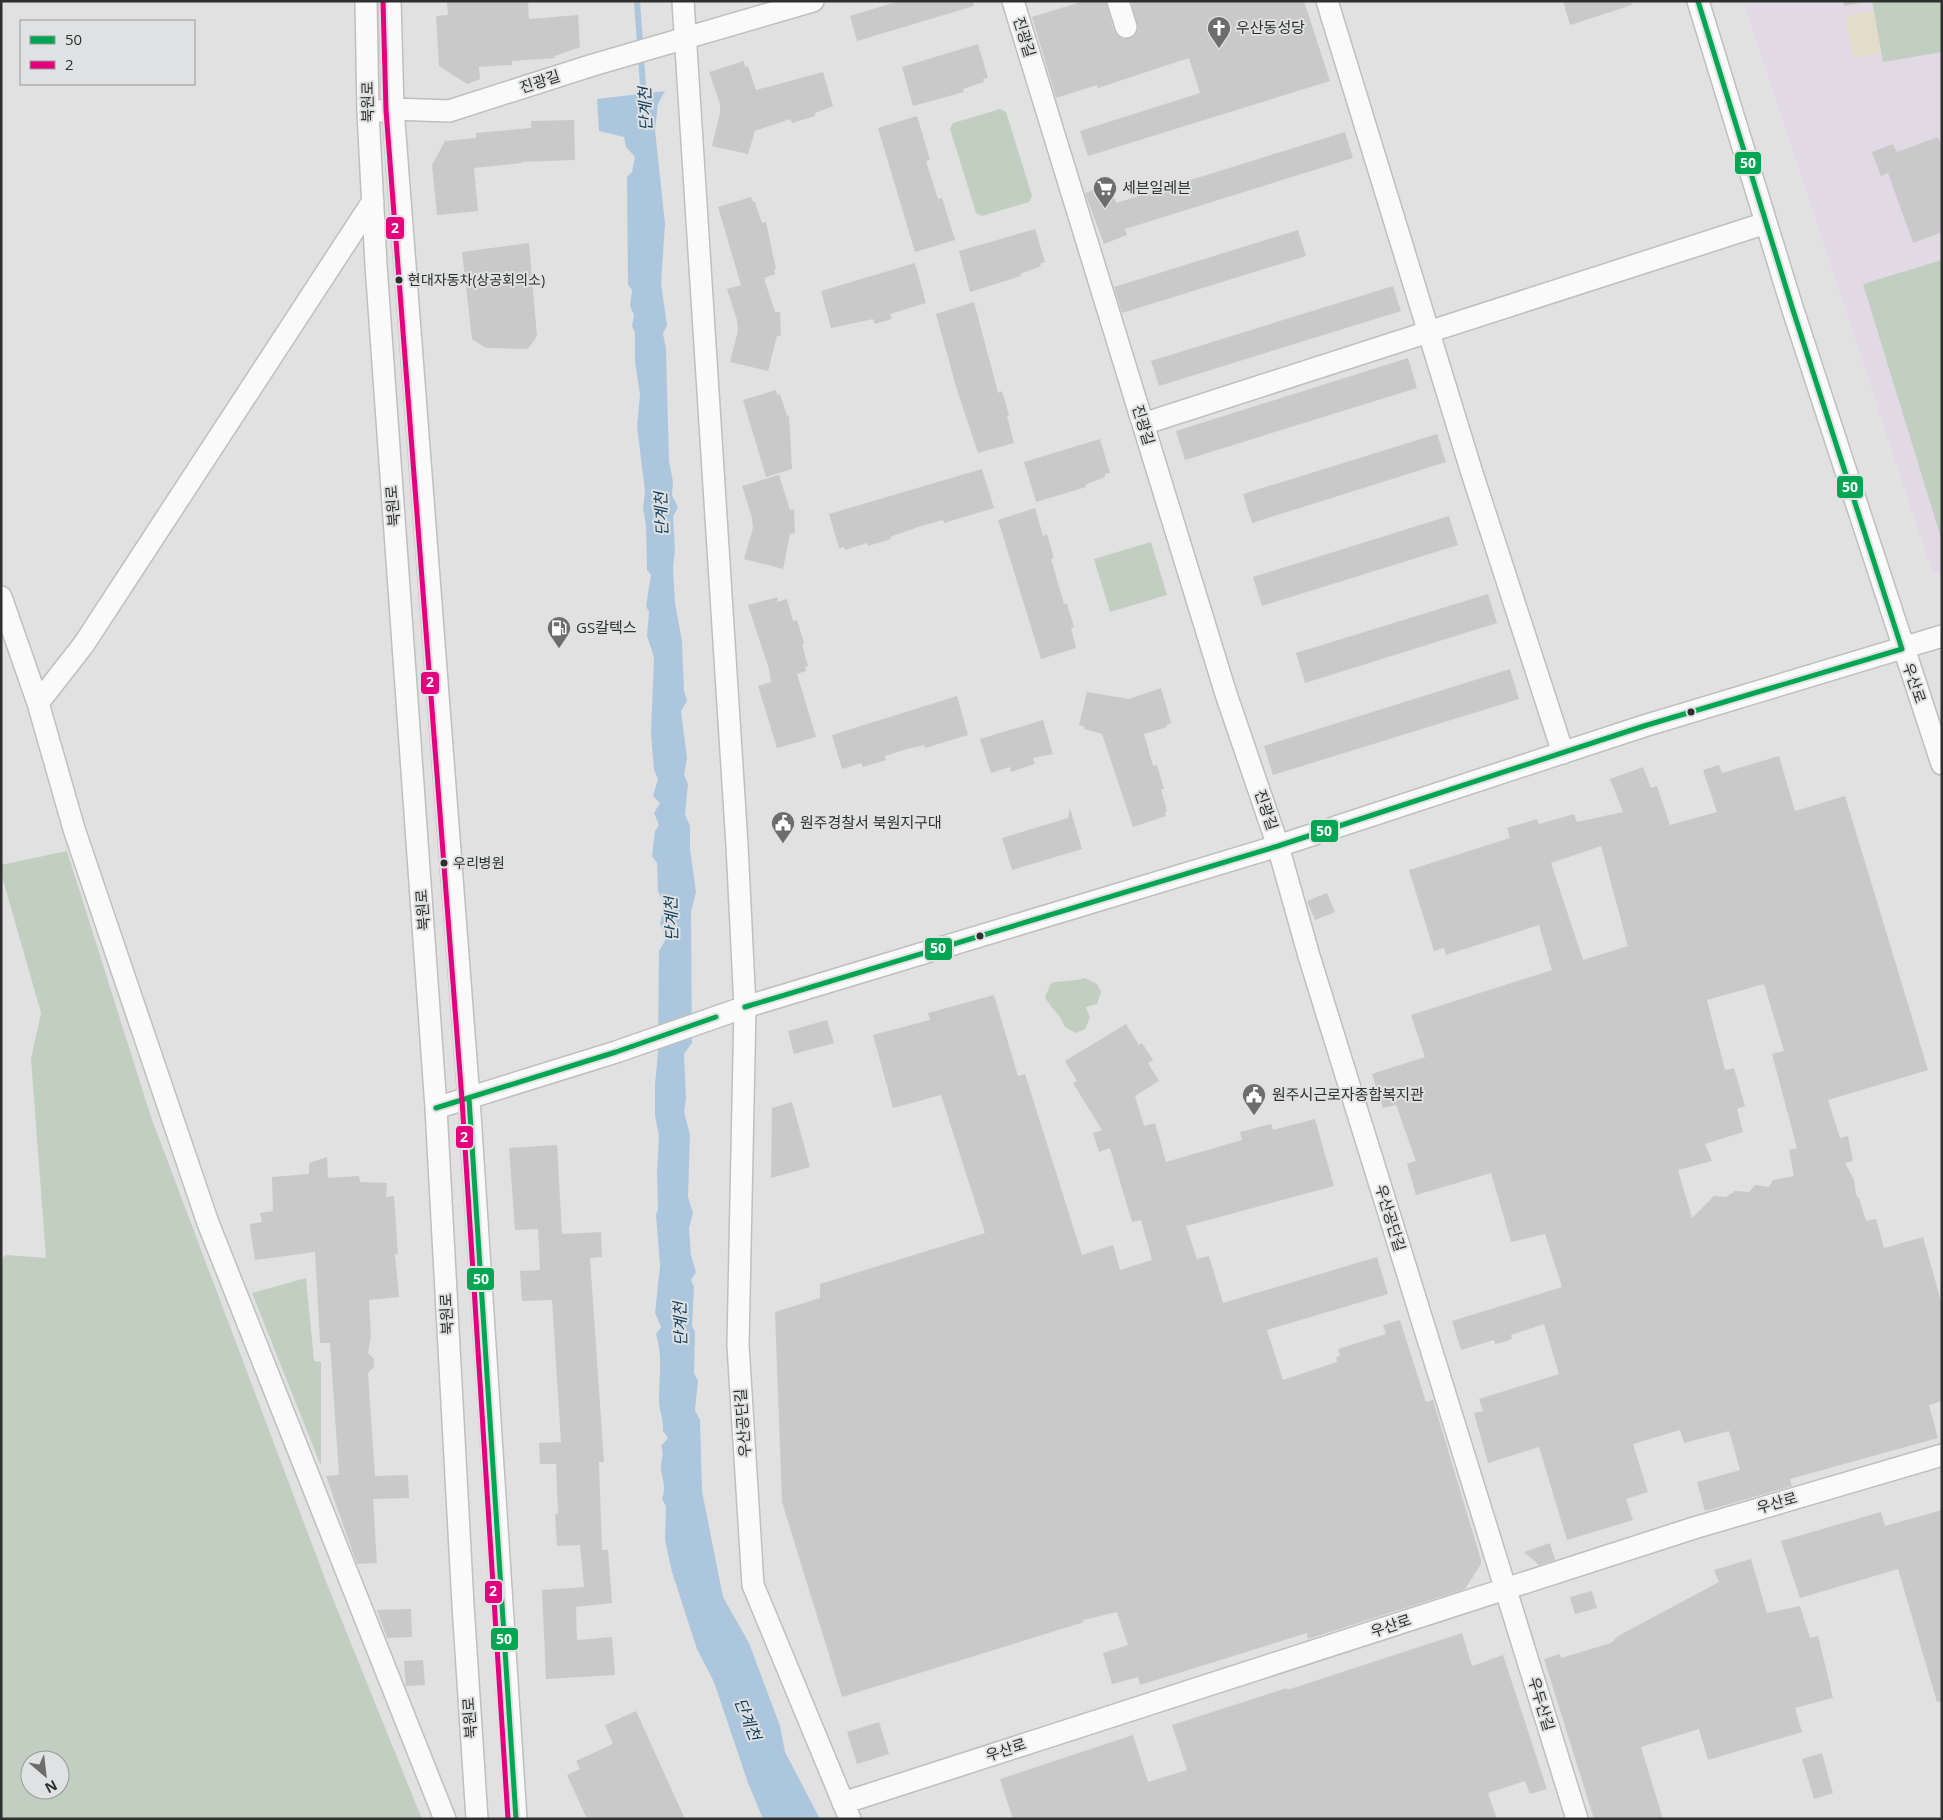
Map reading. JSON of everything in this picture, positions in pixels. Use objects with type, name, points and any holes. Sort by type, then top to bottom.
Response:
[{"type":"street","name":"북원로","points":[[366,1],[368,113],[373,201],[436,1108],[463,1605],[477,1819]]},
{"type":"street","name":"북원로","points":[[390,1],[393,110],[469,1099],[516,1819]]},
{"type":"street","points":[[682,39],[683,1]]},
{"type":"street","name":"진광길","points":[[368,113],[393,110],[449,111],[593,65],[813,1]]},
{"type":"street","name":"진광길","points":[[1012,1],[1226,694],[1278,846]]},
{"type":"street","points":[[1118,1],[1126,27]]},
{"type":"street","points":[[1327,1],[1472,473],[1563,753]]},
{"type":"street","name":"우산로","points":[[1698,1],[1766,223],[1902,649],[1942,764]]},
{"type":"street","name":"우산공단길","points":[[682,39],[738,845],[745,1007],[738,1345],[753,1585],[847,1811]]},
{"type":"street","points":[[38,703],[84,644],[373,201]]},
{"type":"street","points":[[1143,424],[1766,223]]},
{"type":"street","points":[[1,597],[38,703],[74,829],[208,1223],[445,1819]]},
{"type":"street","points":[[436,1108],[616,1052],[745,1007],[1278,846],[1563,753],[1942,636]]},
{"type":"street","name":"우산공단길","points":[[1278,846],[1312,966],[1505,1589]]},
{"type":"street","name":"우산로","points":[[847,1811],[1505,1589],[1694,1528],[1942,1456]]},
{"type":"street","name":"우두산길","points":[[1505,1589],[1577,1819]]},
{"type":"shaded area","points":[[1743,1],[1942,1],[1942,571],[1933,574]]},
{"type":"green space","points":[[1843,1],[1872,1],[1844,6]]},
{"type":"green space","points":[[1872,1],[1942,1],[1942,52],[1883,62]]},
{"type":"green space","points":[[1000,109],[1006,112],[1032,196],[1029,202],[982,216],[976,213],[950,129],[953,123]]},
{"type":"green space","points":[[1942,260],[1942,541],[1863,284]]},
{"type":"green space","points":[[1151,542],[1167,595],[1110,612],[1094,559]]},
{"type":"green space","points":[[67,851],[151,1117],[327,1584],[422,1819],[1,1819],[1,1258],[7,1255],[46,1258],[31,1059],[41,1013],[1,873],[1,865]]},
{"type":"green space","points":[[1085,978],[1097,984],[1101,992],[1097,1004],[1086,1007],[1090,1018],[1085,1029],[1075,1033],[1064,1026],[1045,997],[1051,983]]},
{"type":"green space","points":[[306,1278],[314,1361],[321,1362],[321,1466],[252,1293]]},
{"type":"sand","points":[[1874,11],[1881,53],[1853,58],[1846,16]]},
{"type":"water","points":[[665,91],[658,104],[655,130],[665,224],[661,284],[667,325],[663,334],[666,349],[669,461],[673,482],[672,495],[678,507],[673,517],[675,549],[673,569],[675,603],[682,641],[684,691],[687,701],[681,711],[687,758],[684,775],[688,784],[685,815],[690,826],[690,849],[696,892],[691,912],[692,1043],[684,1054],[686,1099],[684,1112],[690,1135],[688,1197],[693,1213],[689,1228],[691,1255],[696,1272],[691,1280],[694,1287],[692,1326],[695,1332],[694,1373],[698,1381],[695,1410],[700,1420],[702,1491],[723,1597],[749,1643],[780,1726],[785,1752],[820,1819],[763,1819],[748,1783],[714,1682],[697,1649],[672,1572],[665,1540],[666,1506],[662,1499],[664,1488],[661,1470],[663,1452],[661,1446],[668,1438],[663,1431],[659,1404],[660,1359],[656,1334],[661,1327],[655,1313],[660,1266],[656,1214],[658,1210],[657,1172],[659,1136],[655,1116],[655,1084],[658,1053],[659,951],[667,937],[660,924],[664,903],[658,891],[657,863],[652,856],[655,831],[659,825],[654,813],[660,803],[653,796],[658,779],[654,770],[651,733],[654,657],[647,636],[649,612],[646,606],[651,575],[647,570],[646,526],[643,508],[645,491],[637,427],[640,394],[635,362],[635,333],[632,326],[634,315],[630,306],[632,290],[628,284],[627,177],[632,172],[635,157],[626,147],[624,137],[599,131],[597,99]]},
{"type":"building","points":[[447,1],[528,1],[529,19],[578,15],[580,47],[555,56],[555,58],[512,61],[512,65],[479,67],[480,79],[467,84],[439,66],[436,16],[448,15]]},
{"type":"building","points":[[899,1],[973,1],[974,6],[857,41],[850,16]]},
{"type":"building","points":[[1084,1],[1106,1],[1114,31],[1124,39],[1135,36],[1138,29],[1131,1],[1304,1],[1330,81],[1088,156],[1080,131],[1200,93],[1189,58],[1098,88],[1097,85],[1056,98],[1032,17]]},
{"type":"building","points":[[1563,1],[1631,1],[1632,5],[1570,25]]},
{"type":"building","points":[[978,44],[988,78],[983,79],[984,82],[963,89],[964,92],[913,106],[902,67]]},
{"type":"building","points":[[744,61],[745,67],[748,66],[756,90],[823,72],[833,106],[815,113],[815,116],[792,123],[790,119],[755,131],[748,154],[712,146],[720,113],[720,104],[709,72]]},
{"type":"building","points":[[917,116],[930,160],[926,161],[938,199],[942,198],[955,240],[915,252],[878,128]]},
{"type":"building","points":[[574,120],[575,160],[522,162],[474,168],[478,211],[437,215],[432,165],[445,141],[476,138],[476,133],[531,128],[531,121]]},
{"type":"building","points":[[1345,132],[1353,158],[1125,229],[1127,235],[1104,244],[1085,193],[1109,184],[1116,203]]},
{"type":"building","points":[[1938,137],[1942,146],[1942,232],[1913,243],[1888,173],[1881,176],[1872,152],[1893,144],[1897,152]]},
{"type":"building","points":[[751,197],[753,202],[755,202],[762,223],[766,222],[776,269],[774,269],[775,274],[764,278],[775,312],[780,312],[781,336],[777,336],[768,371],[730,362],[738,331],[737,320],[727,289],[741,285],[718,207]]},
{"type":"building","points":[[1035,229],[1045,262],[1040,264],[1041,266],[1020,274],[1021,276],[970,292],[959,251]]},
{"type":"building","points":[[1298,230],[1306,256],[1122,313],[1114,287]]},
{"type":"building","points":[[529,243],[537,336],[528,349],[486,348],[472,339],[462,252]]},
{"type":"building","points":[[915,263],[926,303],[890,314],[892,319],[875,324],[873,319],[831,328],[821,291]]},
{"type":"building","points":[[1393,286],[1401,311],[1159,386],[1151,361]]},
{"type":"building","points":[[974,302],[998,393],[1002,391],[1009,415],[1007,416],[1014,443],[978,453],[957,390],[936,314]]},
{"type":"building","points":[[1408,358],[1417,388],[1185,460],[1176,431]]},
{"type":"building","points":[[776,390],[777,395],[780,394],[787,416],[789,415],[792,469],[766,477],[743,400]]},
{"type":"building","points":[[1437,434],[1446,462],[1252,523],[1243,494]]},
{"type":"building","points":[[1100,439],[1110,473],[1085,485],[1086,487],[1036,502],[1024,462]]},
{"type":"building","points":[[982,469],[994,508],[944,523],[943,520],[921,526],[890,537],[891,539],[868,546],[867,543],[845,550],[844,547],[839,548],[829,514]]},
{"type":"building","points":[[779,475],[790,510],[794,509],[795,533],[790,534],[783,569],[744,559],[753,528],[752,518],[742,486]]},
{"type":"building","points":[[1035,508],[1043,536],[1047,534],[1054,558],[1051,559],[1064,604],[1067,604],[1074,627],[1071,628],[1076,648],[1041,659],[998,520]]},
{"type":"building","points":[[1449,516],[1458,545],[1262,606],[1253,577]]},
{"type":"building","points":[[1488,594],[1497,623],[1305,683],[1296,653]]},
{"type":"building","points":[[778,597],[777,602],[787,599],[793,621],[797,620],[804,643],[802,644],[808,666],[805,667],[806,671],[797,674],[816,737],[777,748],[758,686],[771,682],[769,669],[748,605]]},
{"type":"building","points":[[1510,669],[1519,699],[1273,775],[1264,746]]},
{"type":"building","points":[[1161,688],[1171,723],[1166,725],[1167,727],[1144,734],[1153,766],[1157,765],[1164,789],[1161,789],[1167,811],[1165,812],[1166,816],[1133,827],[1102,734],[1084,729],[1085,727],[1079,725],[1087,692],[1129,699]]},
{"type":"building","points":[[957,696],[968,735],[925,748],[924,745],[907,749],[885,756],[886,760],[863,767],[861,763],[842,769],[832,735]]},
{"type":"building","points":[[1043,720],[1053,754],[1033,758],[1035,764],[1011,772],[1010,767],[991,773],[980,739]]},
{"type":"building","points":[[1779,756],[1795,811],[1845,796],[1928,1070],[1828,1100],[1840,1138],[1848,1136],[1853,1161],[1845,1163],[1854,1180],[1856,1195],[1859,1198],[1866,1221],[1876,1219],[1884,1248],[1923,1237],[1942,1305],[1942,1401],[1929,1405],[1938,1438],[1790,1479],[1792,1486],[1705,1511],[1697,1482],[1740,1470],[1729,1431],[1684,1443],[1680,1430],[1633,1444],[1648,1492],[1626,1499],[1633,1520],[1567,1540],[1539,1447],[1488,1463],[1474,1413],[1483,1411],[1479,1399],[1559,1374],[1544,1324],[1511,1335],[1512,1339],[1504,1342],[1495,1344],[1494,1340],[1461,1350],[1452,1321],[1562,1287],[1545,1234],[1511,1242],[1491,1173],[1416,1195],[1407,1164],[1416,1161],[1396,1105],[1383,1108],[1372,1074],[1425,1057],[1411,1015],[1552,970],[1539,925],[1446,955],[1444,948],[1434,951],[1409,870],[1510,838],[1507,828],[1537,819],[1539,824],[1574,814],[1577,822],[1623,812],[1610,779],[1643,767],[1651,788],[1657,786],[1670,825],[1717,812],[1703,770],[1719,765],[1722,773]],"holes":[[[1601,846],[1628,946],[1583,960],[1551,863]],[[1764,984],[1784,1051],[1772,1054],[1797,1148],[1789,1150],[1794,1176],[1773,1180],[1769,1187],[1755,1185],[1749,1192],[1735,1191],[1726,1197],[1714,1196],[1692,1218],[1678,1170],[1712,1161],[1705,1144],[1743,1132],[1737,1109],[1745,1106],[1734,1068],[1725,1070],[1707,1000]]]},
{"type":"building","points":[[1070,808],[1082,849],[1012,870],[1002,838],[1068,818]]},
{"type":"building","points":[[1327,893],[1335,912],[1315,920],[1307,901]]},
{"type":"building","points":[[994,995],[1018,1076],[1025,1074],[1082,1255],[1113,1245],[1120,1270],[1152,1260],[1141,1220],[1132,1222],[1110,1148],[1099,1152],[1093,1133],[1102,1130],[1073,1083],[1077,1081],[1065,1061],[1126,1024],[1139,1045],[1142,1043],[1153,1060],[1148,1063],[1159,1081],[1135,1096],[1144,1126],[1155,1123],[1166,1162],[1242,1140],[1240,1132],[1271,1124],[1273,1130],[1315,1119],[1334,1186],[1186,1226],[1197,1259],[1209,1256],[1223,1303],[1377,1257],[1388,1294],[1267,1330],[1283,1380],[1337,1362],[1336,1357],[1340,1356],[1338,1349],[1386,1334],[1383,1325],[1400,1320],[1426,1402],[1433,1400],[1481,1560],[1481,1564],[1465,1589],[1308,1639],[1307,1633],[1140,1685],[1138,1677],[1112,1684],[1103,1653],[1128,1645],[1117,1612],[1083,1620],[1084,1622],[842,1697],[782,1502],[775,1312],[820,1298],[820,1284],[985,1233],[941,1095],[893,1108],[873,1035],[930,1020],[928,1013]]},
{"type":"building","points":[[827,1020],[834,1043],[794,1054],[788,1031]]},
{"type":"building","points":[[792,1102],[810,1167],[771,1178],[772,1108]]},
{"type":"building","points":[[557,1145],[562,1234],[601,1232],[602,1257],[590,1258],[604,1462],[599,1462],[602,1550],[608,1550],[612,1603],[576,1607],[577,1640],[612,1637],[615,1675],[546,1679],[542,1590],[584,1587],[580,1545],[557,1546],[555,1514],[558,1514],[556,1464],[540,1464],[539,1443],[561,1442],[552,1300],[522,1301],[520,1271],[540,1270],[538,1229],[515,1230],[509,1148]]},
{"type":"building","points":[[327,1157],[328,1178],[359,1176],[360,1182],[387,1183],[386,1197],[394,1196],[398,1254],[395,1254],[399,1297],[369,1300],[371,1336],[368,1353],[374,1359],[374,1367],[368,1373],[375,1476],[408,1475],[409,1498],[373,1499],[377,1563],[357,1564],[326,1476],[339,1475],[330,1343],[320,1343],[315,1252],[255,1260],[251,1234],[250,1224],[262,1222],[260,1213],[273,1211],[272,1177],[309,1174],[309,1163]]},
{"type":"building","points":[[1942,1510],[1942,1701],[1937,1702],[1898,1569],[1800,1598],[1781,1541],[1881,1512],[1885,1526]]},
{"type":"building","points":[[1550,1543],[1555,1560],[1539,1565],[1524,1552]]},
{"type":"building","points":[[1751,1559],[1767,1613],[1800,1606],[1810,1638],[1818,1636],[1833,1698],[1795,1708],[1802,1732],[1708,1760],[1699,1729],[1641,1747],[1663,1819],[1594,1819],[1544,1659],[1560,1654],[1561,1658],[1611,1643],[1618,1636],[1719,1582],[1714,1570]]},
{"type":"building","points":[[1592,1591],[1597,1608],[1575,1614],[1570,1597]]},
{"type":"building","points":[[411,1609],[412,1637],[387,1638],[377,1610]]},
{"type":"building","points":[[1462,1633],[1472,1666],[1503,1655],[1547,1789],[1530,1794],[1525,1781],[1488,1793],[1497,1819],[1013,1819],[1000,1779],[1133,1735],[1148,1782],[1187,1770],[1172,1725]]},
{"type":"building","points":[[423,1660],[425,1685],[406,1686],[404,1661]]},
{"type":"building","points":[[636,1711],[685,1819],[587,1819],[567,1775],[580,1769],[576,1761],[613,1744],[605,1725]]},
{"type":"building","points":[[879,1722],[889,1754],[857,1764],[847,1732]]},
{"type":"building","points":[[1822,1753],[1833,1793],[1814,1799],[1802,1759]]},
{"type":"waterway","name":"단계천","points":[[637,1],[644,100]]},
{"type":"transit line","name":"2","points":[[383,1],[386,110],[462,1100],[508,1819]]},
{"type":"transit line","name":"50","points":[[1698,1],[1792,307],[1902,649]]},
{"type":"transit line","name":"50","points":[[745,1007],[1278,846],[1644,726],[1902,649]]},
{"type":"transit line","name":"50","points":[[436,1108],[616,1052],[716,1017]]},
{"type":"transit line","name":"50","points":[[469,1099],[516,1819]]},
{"type":"place","name":"우산동성당","points":[[1219,49]]},
{"type":"place","name":"세븐일레븐","points":[[1105,209]]},
{"type":"place","name":"현대자동차(상공회의소)","points":[[399,280]]},
{"type":"place","name":"GS칼텍스","points":[[559,649]]},
{"type":"place","name":"원주경찰서 북원지구대","points":[[783,844]]},
{"type":"place","name":"우리병원","points":[[444,863]]},
{"type":"place","name":"원주시근로자종합복지관","points":[[1254,1116]]}]
